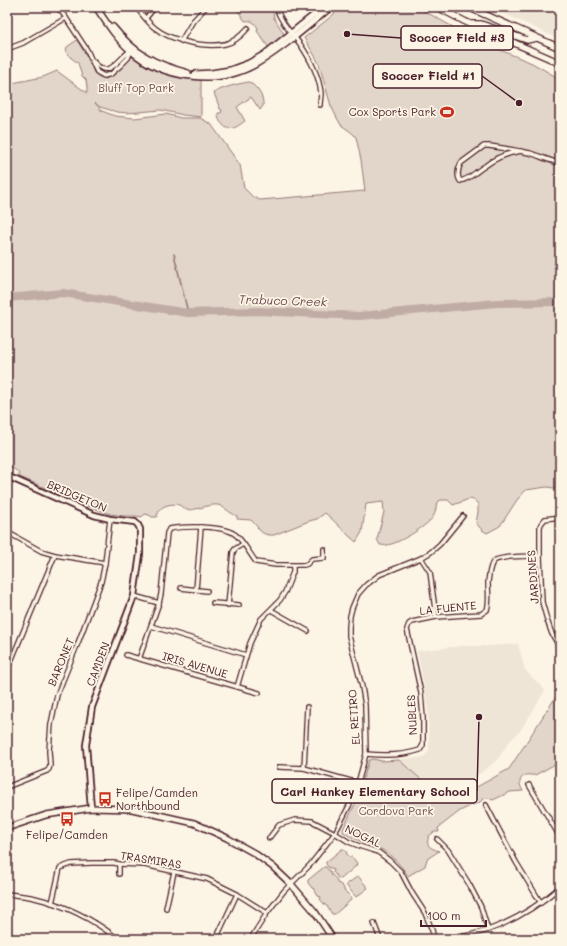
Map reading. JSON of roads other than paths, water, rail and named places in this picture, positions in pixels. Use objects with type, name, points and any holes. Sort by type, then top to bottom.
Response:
[{"type":"main road","points":[[97,7],[132,49],[151,60],[171,68],[193,74],[230,70],[249,63],[293,35],[331,7]]},
{"type":"main road","points":[[293,35],[324,7]]},
{"type":"main road","points":[[437,7],[470,24],[560,64]]},
{"type":"main road","points":[[468,7],[560,48]]},
{"type":"main road","points":[[470,24],[482,24],[527,40],[536,38]]},
{"type":"main road","points":[[7,828],[46,815],[91,808],[132,809],[194,823],[228,838],[254,853],[273,868],[291,884],[314,912],[332,939]]},
{"type":"street","points":[[56,7],[61,11],[87,50],[97,72],[104,76],[111,74],[128,58],[132,49]]},
{"type":"street","points":[[136,7],[155,28],[172,38],[192,44],[226,44],[239,38],[248,28]]},
{"type":"street","points":[[146,18],[155,7]]},
{"type":"street","points":[[181,40],[193,21],[206,7]]},
{"type":"street","points":[[276,7],[284,25],[300,45],[314,69],[320,91],[320,105]]},
{"type":"street","points":[[7,49],[23,43],[66,18]]},
{"type":"street","points":[[91,59],[98,67],[107,70],[132,49]]},
{"type":"street","points":[[521,151],[506,154],[496,159],[485,165],[467,179],[460,181],[458,178],[459,167],[461,164],[484,146],[521,151],[551,161],[560,162]]},
{"type":"street","name":"BRIDGETON","points":[[7,476],[94,514],[110,519],[135,522],[140,529]]},
{"type":"street","name":"EL RETIRO","points":[[252,939],[267,913],[284,891],[310,865],[335,833],[349,806],[358,783],[366,754],[365,705],[349,627],[350,616],[358,594],[369,582],[380,575],[421,558],[440,544],[463,516]]},
{"type":"street","name":"JARDINES","points":[[560,517],[545,519],[540,527],[542,602],[552,634],[560,648]]},
{"type":"street","name":"BARONET","points":[[7,786],[49,769],[51,724],[57,695],[94,605],[101,582],[105,563],[110,519]]},
{"type":"street","points":[[196,590],[201,527]]},
{"type":"street","points":[[139,659],[159,603],[168,531],[171,529],[210,527],[234,532],[256,562],[276,565],[304,566],[312,559],[323,558],[324,549]]},
{"type":"street","name":"CAMDEN","points":[[91,808],[86,745],[92,707],[134,596],[140,554],[140,529]]},
{"type":"street","points":[[7,532],[41,551],[55,555],[105,563]]},
{"type":"street","points":[[228,605],[233,552],[243,544]]},
{"type":"street","points":[[7,673],[55,555]]},
{"type":"street","name":"LA FUENTE","points":[[409,624],[436,617],[481,614],[488,610],[488,583],[490,568],[493,562],[500,558],[540,556]]},
{"type":"street","points":[[421,558],[430,572],[436,617]]},
{"type":"street","points":[[238,687],[250,643],[261,619],[280,600],[293,572],[293,566]]},
{"type":"street","points":[[182,588],[207,591]]},
{"type":"street","points":[[134,596],[159,603]]},
{"type":"street","points":[[213,604],[239,606]]},
{"type":"street","points":[[271,610],[308,631]]},
{"type":"street","name":"NUBLES","points":[[366,754],[383,756],[401,755],[420,750],[423,745],[421,693],[407,629],[409,624]]},
{"type":"street","points":[[151,626],[246,655]]},
{"type":"street","name":"IRIS AVENUE","points":[[126,655],[259,693]]},
{"type":"street","points":[[304,768],[307,707]]},
{"type":"street","points":[[279,767],[304,768],[358,783]]},
{"type":"street","points":[[529,785],[560,837]]},
{"type":"street","points":[[486,805],[516,862],[541,903]]},
{"type":"street","name":"NOGAL","points":[[269,838],[279,825],[295,820],[312,821],[349,842],[378,852],[401,872],[425,914],[434,939]]},
{"type":"street","points":[[437,839],[448,850],[468,884],[481,908],[488,930]]},
{"type":"street","name":"TRASMIRAS","points":[[52,903],[60,868],[72,864],[114,863],[145,865],[207,879],[237,894],[267,913]]},
{"type":"street","points":[[119,864],[119,874]]},
{"type":"street","points":[[166,908],[174,872]]},
{"type":"street","points":[[452,939],[488,930],[516,917],[541,903],[560,887]]},
{"type":"street","points":[[7,894],[34,898],[67,908],[98,924],[118,939]]},
{"type":"street","points":[[216,939],[237,894]]},
{"type":"street","points":[[374,923],[380,939]]},
{"type":"waterway","points":[[174,254],[188,313]]},
{"type":"waterway","name":"Trabuco Creek","points":[[7,298],[63,293],[188,313],[258,311],[359,316],[497,303],[560,302]]},
{"type":"place","name":"Soccer Field #3","points":[[347,34]]},
{"type":"place","name":"Soccer Field #1","points":[[519,103]]},
{"type":"place","name":"Cox Sports Park","points":[[447,112]]},
{"type":"place","name":"Carl Hankey Elementary School","points":[[479,717]]},
{"type":"place","name":"Felipe/Camden Northbound","points":[[105,799]]},
{"type":"place","name":"Felipe/Camden","points":[[67,819]]},
{"type":"park label","name":"Bluff Top Park","points":[[136,88]]},
{"type":"park label","name":"Cordova Park","points":[[396,811]]}]
